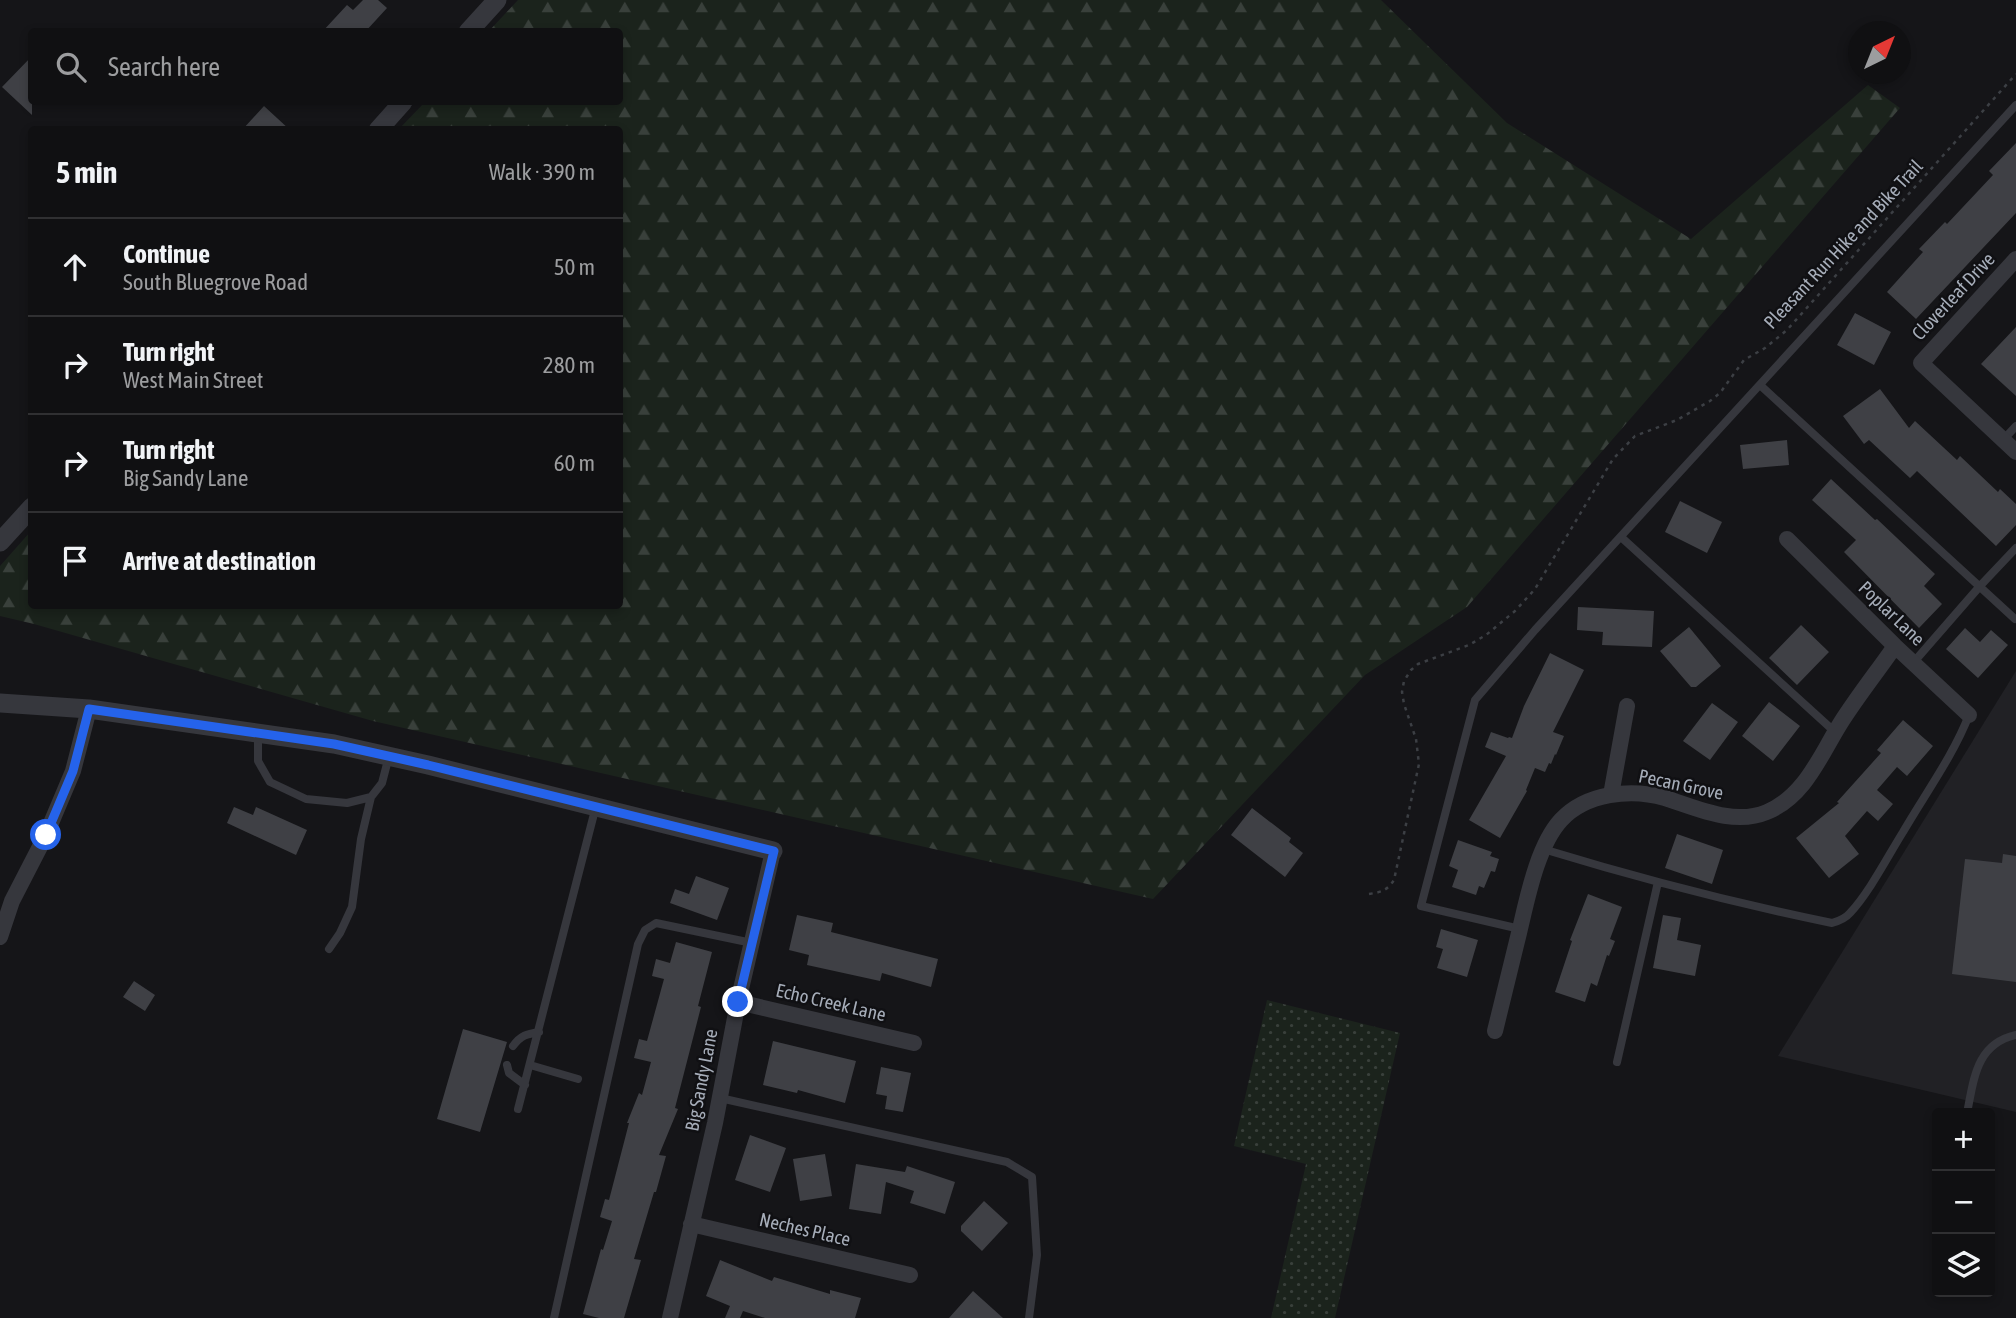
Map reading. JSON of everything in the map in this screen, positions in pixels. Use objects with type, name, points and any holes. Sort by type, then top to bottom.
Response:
[{"type":"street","points":[[472,28],[497,0]]},
{"type":"street","points":[[382,126],[400,105]]},
{"type":"street","name":"Cloverleaf Drive","points":[[2003,440],[1921,363],[2016,259]]},
{"type":"street","points":[[2003,440],[2016,452]]},
{"type":"street","points":[[0,542],[28,511]]},
{"type":"street","name":"Poplar Lane","points":[[1787,539],[1969,715]]},
{"type":"street","name":"Pecan Grove","points":[[1495,1031],[1533,876],[1543,849],[1560,820],[1583,803],[1611,795],[1637,793],[1661,797],[1711,813],[1743,818],[1766,812],[1789,800],[1805,783],[1835,732],[1895,646]]},
{"type":"street","points":[[0,703],[89,709],[334,744],[774,851]]},
{"type":"street","points":[[1611,795],[1626,706]]},
{"type":"street","points":[[0,937],[12,901],[46,835],[73,771],[89,709]]},
{"type":"street","name":"Big Sandy Lane","points":[[670,1318],[720,1098],[738,1002],[774,851]]},
{"type":"street","name":"Echo Creek Lane","points":[[738,1002],[914,1043]]},
{"type":"street","name":"Neches Place","points":[[691,1224],[910,1275]]},
{"type":"lane","points":[[1520,929],[1421,906],[1475,700],[1535,630],[2016,105]]},
{"type":"lane","points":[[1760,385],[2015,619]]},
{"type":"lane","points":[[2003,440],[2016,426]]},
{"type":"lane","points":[[1621,537],[1835,732]]},
{"type":"lane","points":[[1913,663],[2016,548]]},
{"type":"lane","points":[[1543,849],[1756,908],[1832,923],[1841,921],[1856,906],[1881,867],[1938,773],[1969,715]]},
{"type":"lane","points":[[258,733],[258,761],[270,782],[306,799],[347,803],[371,797]]},
{"type":"lane","points":[[329,949],[352,907],[361,839],[371,797],[382,783],[389,757]]},
{"type":"lane","points":[[519,1109],[596,806]]},
{"type":"lane","points":[[1617,1062],[1658,883]]},
{"type":"lane","points":[[554,1318],[638,944],[645,930],[656,923],[752,943]]},
{"type":"lane","points":[[513,1046],[525,1034],[539,1032]]},
{"type":"lane","points":[[1968,1108],[1979,1062],[1998,1042],[2016,1035]]},
{"type":"lane","points":[[507,1065],[509,1073],[525,1085]]},
{"type":"lane","points":[[530,1065],[578,1079]]},
{"type":"lane","points":[[720,1098],[1007,1162],[1032,1177],[1037,1255],[1028,1318]]},
{"type":"path","name":"Pleasant Run Hike and Bike Trail","points":[[1369,894],[1382,892],[1394,880],[1419,764],[1416,739],[1402,692],[1404,681],[1411,670],[1418,664],[1468,645],[1486,635],[1515,611],[1535,589],[1622,448],[1635,436],[1692,412],[1720,393],[1744,360],[1765,348],[1787,330],[2016,74]]},
{"type":"shaded area","points":[[2016,671],[2016,1112],[1778,1056]]},
{"type":"green space","points":[[518,0],[1381,0],[1507,123],[1691,239],[1868,85],[1900,108],[1467,607],[1365,675],[1153,899],[373,721],[0,616],[0,566],[28,534],[28,609],[623,609],[623,126],[402,126],[422,105],[623,105],[623,28],[492,28]]},
{"type":"green space","points":[[1267,1000],[1400,1033],[1335,1318],[1271,1318],[1306,1164],[1234,1146]]},
{"type":"building","points":[[363,0],[378,0],[387,8],[369,28],[326,28],[347,5],[353,10]]},
{"type":"building","points":[[28,60],[28,105],[32,105],[32,115],[2,87]]},
{"type":"building","points":[[264,106],[286,126],[246,126]]},
{"type":"building","points":[[2016,143],[2016,213],[1916,319],[1887,292],[1923,252],[1919,249],[1945,222],[1947,224],[1993,175],[1989,171]]},
{"type":"building","points":[[1855,313],[1891,332],[1874,365],[1837,345]]},
{"type":"building","points":[[2016,327],[2016,396],[1981,364]]},
{"type":"building","points":[[1880,389],[1909,428],[1915,421],[1957,460],[1960,456],[1998,492],[2000,489],[2016,504],[2016,525],[1996,546],[1917,471],[1910,478],[1869,440],[1864,444],[1843,416]]},
{"type":"building","points":[[1787,440],[1789,465],[1743,469],[1740,445]]},
{"type":"building","points":[[1831,479],[1935,574],[1924,586],[1942,604],[1919,628],[1844,552],[1856,540],[1812,500]]},
{"type":"building","points":[[1680,501],[1722,522],[1707,553],[1665,532]]},
{"type":"building","points":[[1578,607],[1654,611],[1652,647],[1602,645],[1603,632],[1577,630]]},
{"type":"building","points":[[1801,625],[1829,652],[1797,685],[1769,658]]},
{"type":"building","points":[[1689,627],[1721,666],[1696,687],[1691,687],[1660,651]]},
{"type":"building","points":[[1965,628],[1980,642],[1991,630],[2008,645],[1978,678],[1946,649]]},
{"type":"building","points":[[1550,653],[1584,670],[1553,732],[1564,736],[1556,755],[1545,772],[1535,768],[1527,791],[1500,838],[1469,820],[1506,756],[1485,747],[1491,732],[1512,738],[1524,706]]},
{"type":"building","points":[[1769,702],[1800,726],[1773,761],[1742,736]]},
{"type":"building","points":[[1712,703],[1738,722],[1710,760],[1683,741]]},
{"type":"building","points":[[1903,720],[1933,746],[1907,776],[1897,767],[1877,790],[1893,804],[1878,821],[1867,811],[1845,836],[1859,854],[1829,878],[1796,838],[1839,803],[1837,802],[1881,753],[1877,750]]},
{"type":"building","points":[[234,807],[253,815],[256,807],[307,830],[296,855],[227,823]]},
{"type":"building","points":[[1252,808],[1291,838],[1289,842],[1303,853],[1285,877],[1231,835]]},
{"type":"building","points":[[1677,834],[1723,850],[1712,884],[1665,868]]},
{"type":"building","points":[[1458,840],[1492,852],[1490,856],[1499,859],[1495,872],[1491,871],[1484,888],[1479,886],[1476,895],[1452,887],[1458,870],[1449,866]]},
{"type":"building","points":[[2003,854],[2016,856],[2016,982],[1952,974],[1965,859],[2002,863]]},
{"type":"building","points":[[696,876],[729,888],[717,920],[670,903],[675,889],[689,894]]},
{"type":"building","points":[[1588,894],[1622,907],[1610,939],[1615,941],[1609,956],[1607,955],[1597,986],[1591,983],[1585,1002],[1555,992],[1572,941],[1570,940]]},
{"type":"building","points":[[797,915],[833,923],[831,932],[938,959],[931,987],[882,973],[880,981],[807,965],[809,955],[789,950]]},
{"type":"building","points":[[1663,915],[1681,918],[1677,940],[1701,945],[1695,976],[1653,968]]},
{"type":"building","points":[[1441,929],[1478,940],[1467,977],[1437,968],[1443,949],[1436,947]]},
{"type":"building","points":[[676,942],[712,952],[698,1006],[701,1007],[675,1108],[678,1109],[659,1155],[666,1156],[634,1259],[641,1260],[624,1318],[599,1318],[583,1314],[601,1249],[603,1250],[612,1221],[600,1217],[605,1199],[609,1200],[627,1123],[639,1093],[642,1095],[651,1062],[634,1058],[639,1039],[647,1041],[664,979],[652,976],[656,959],[670,963]]},
{"type":"building","points":[[134,981],[155,995],[145,1011],[123,997]]},
{"type":"building","points":[[463,1029],[507,1042],[480,1132],[437,1119]]},
{"type":"building","points":[[773,1041],[856,1061],[845,1103],[798,1090],[797,1093],[763,1085]]},
{"type":"building","points":[[881,1067],[911,1073],[903,1112],[885,1109],[887,1096],[876,1094]]},
{"type":"building","points":[[750,1135],[786,1148],[770,1192],[735,1180]]},
{"type":"building","points":[[825,1154],[832,1196],[800,1201],[793,1159]]},
{"type":"building","points":[[856,1164],[905,1172],[907,1166],[955,1182],[945,1214],[910,1203],[914,1191],[886,1182],[881,1214],[849,1209]]},
{"type":"building","points":[[984,1201],[1008,1223],[982,1251],[961,1231],[961,1226]]},
{"type":"building","points":[[720,1260],[772,1281],[774,1277],[830,1294],[830,1290],[861,1298],[855,1318],[765,1318],[743,1311],[740,1318],[725,1318],[730,1306],[706,1296]]},
{"type":"building","points":[[973,1291],[1003,1318],[949,1318]]},
{"type":"route","points":[[46,835],[73,771],[89,709],[334,744],[428,765],[774,851],[738,1002]]}]
